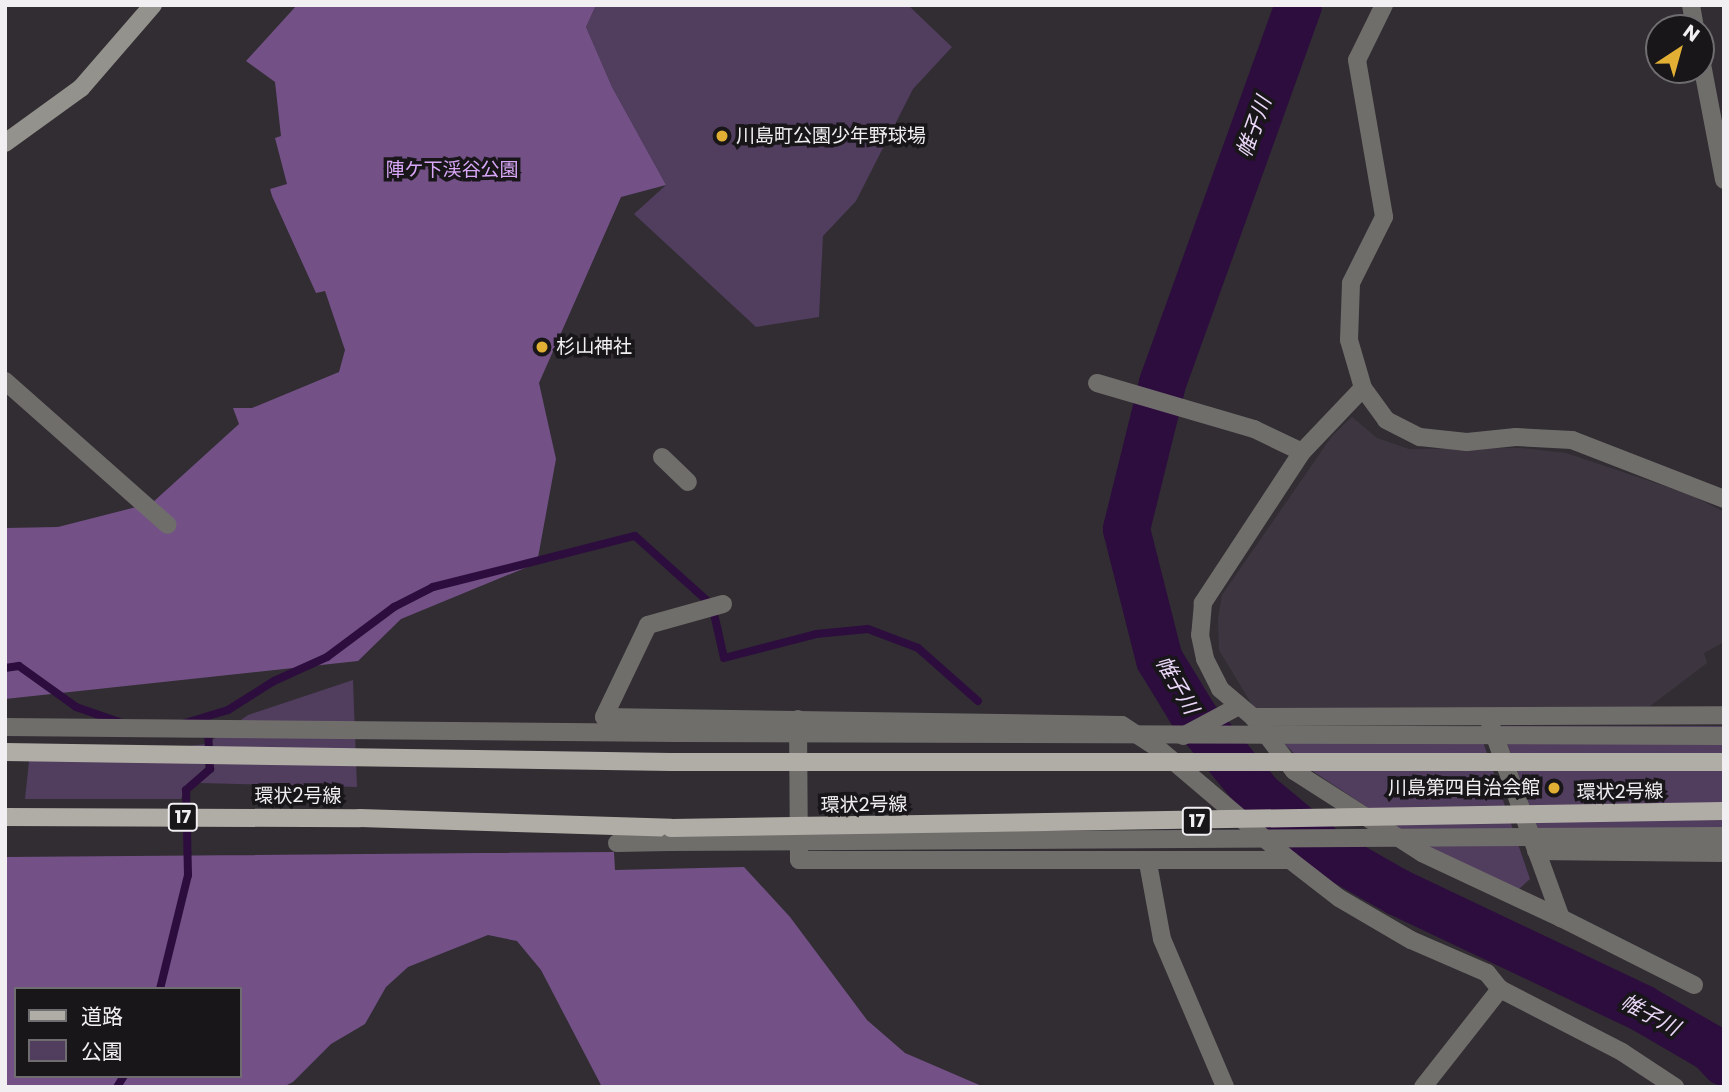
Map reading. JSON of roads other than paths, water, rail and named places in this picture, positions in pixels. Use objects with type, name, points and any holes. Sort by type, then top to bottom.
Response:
[{"type":"main road","name":"環状2号線","points":[[5,752],[360,755],[671,762],[1724,762]]},
{"type":"main road","name":"環状2号線","points":[[5,817],[360,818],[670,835],[1724,811]]},
{"type":"street","points":[[5,142],[80,88],[153,5]]},
{"type":"street","points":[[1384,5],[1357,60],[1384,217],[1351,283],[1349,340],[1363,388],[1386,420],[1420,438],[1572,440],[1724,499]]},
{"type":"street","points":[[1706,84],[1724,180]]},
{"type":"street","points":[[5,382],[168,525]]},
{"type":"street","points":[[1097,383],[1254,429],[1302,452]]},
{"type":"street","points":[[1363,388],[1302,452],[1231,554],[1203,603],[1200,635],[1205,659],[1234,709],[1253,717],[1724,715]]},
{"type":"street","points":[[662,457],[688,482]]},
{"type":"street","points":[[715,605],[648,625],[604,717],[1122,724],[1158,749],[1339,898],[1411,940],[1487,973],[1500,989],[1622,1052],[1675,1087]]},
{"type":"street","points":[[1158,749],[1234,709]]},
{"type":"street","points":[[1487,716],[1561,918]]},
{"type":"street","points":[[1253,717],[1294,771],[1422,853],[1695,985]]},
{"type":"street","points":[[798,719],[799,860],[1148,863],[1290,860]]},
{"type":"street","points":[[5,727],[358,728],[677,733],[1724,736]]},
{"type":"street","points":[[617,843],[670,835],[1724,836]]},
{"type":"street","points":[[1536,851],[1724,853]]},
{"type":"street","points":[[1148,863],[1162,939],[1225,1087]]},
{"type":"street","points":[[1423,1087],[1500,989]]},
{"type":"waterway","name":"帷子川","points":[[1298,5],[1162,383],[1126,529],[1159,659],[1195,718],[1259,795],[1326,851],[1398,892],[1642,1008],[1711,1048],[1724,1062]]},
{"type":"waterway","points":[[185,723],[228,710],[274,681],[327,657],[394,607],[433,587],[635,536],[712,605],[724,658],[816,634],[868,629],[918,648],[978,701]]},
{"type":"waterway","points":[[5,668],[19,666],[76,707],[119,722]]},
{"type":"waterway","points":[[160,987],[188,875],[186,790],[210,769],[208,730]]},
{"type":"waterway","points":[[117,1087],[123,1078]]},
{"type":"place","name":"川島町公園少年野球場","points":[[722,136]]},
{"type":"place","name":"杉山神社","points":[[542,347]]},
{"type":"place","name":"川島第四自治会館","points":[[1554,788]]},
{"type":"park label","name":"陣ケ下渓谷公園","points":[[452,170]]}]
